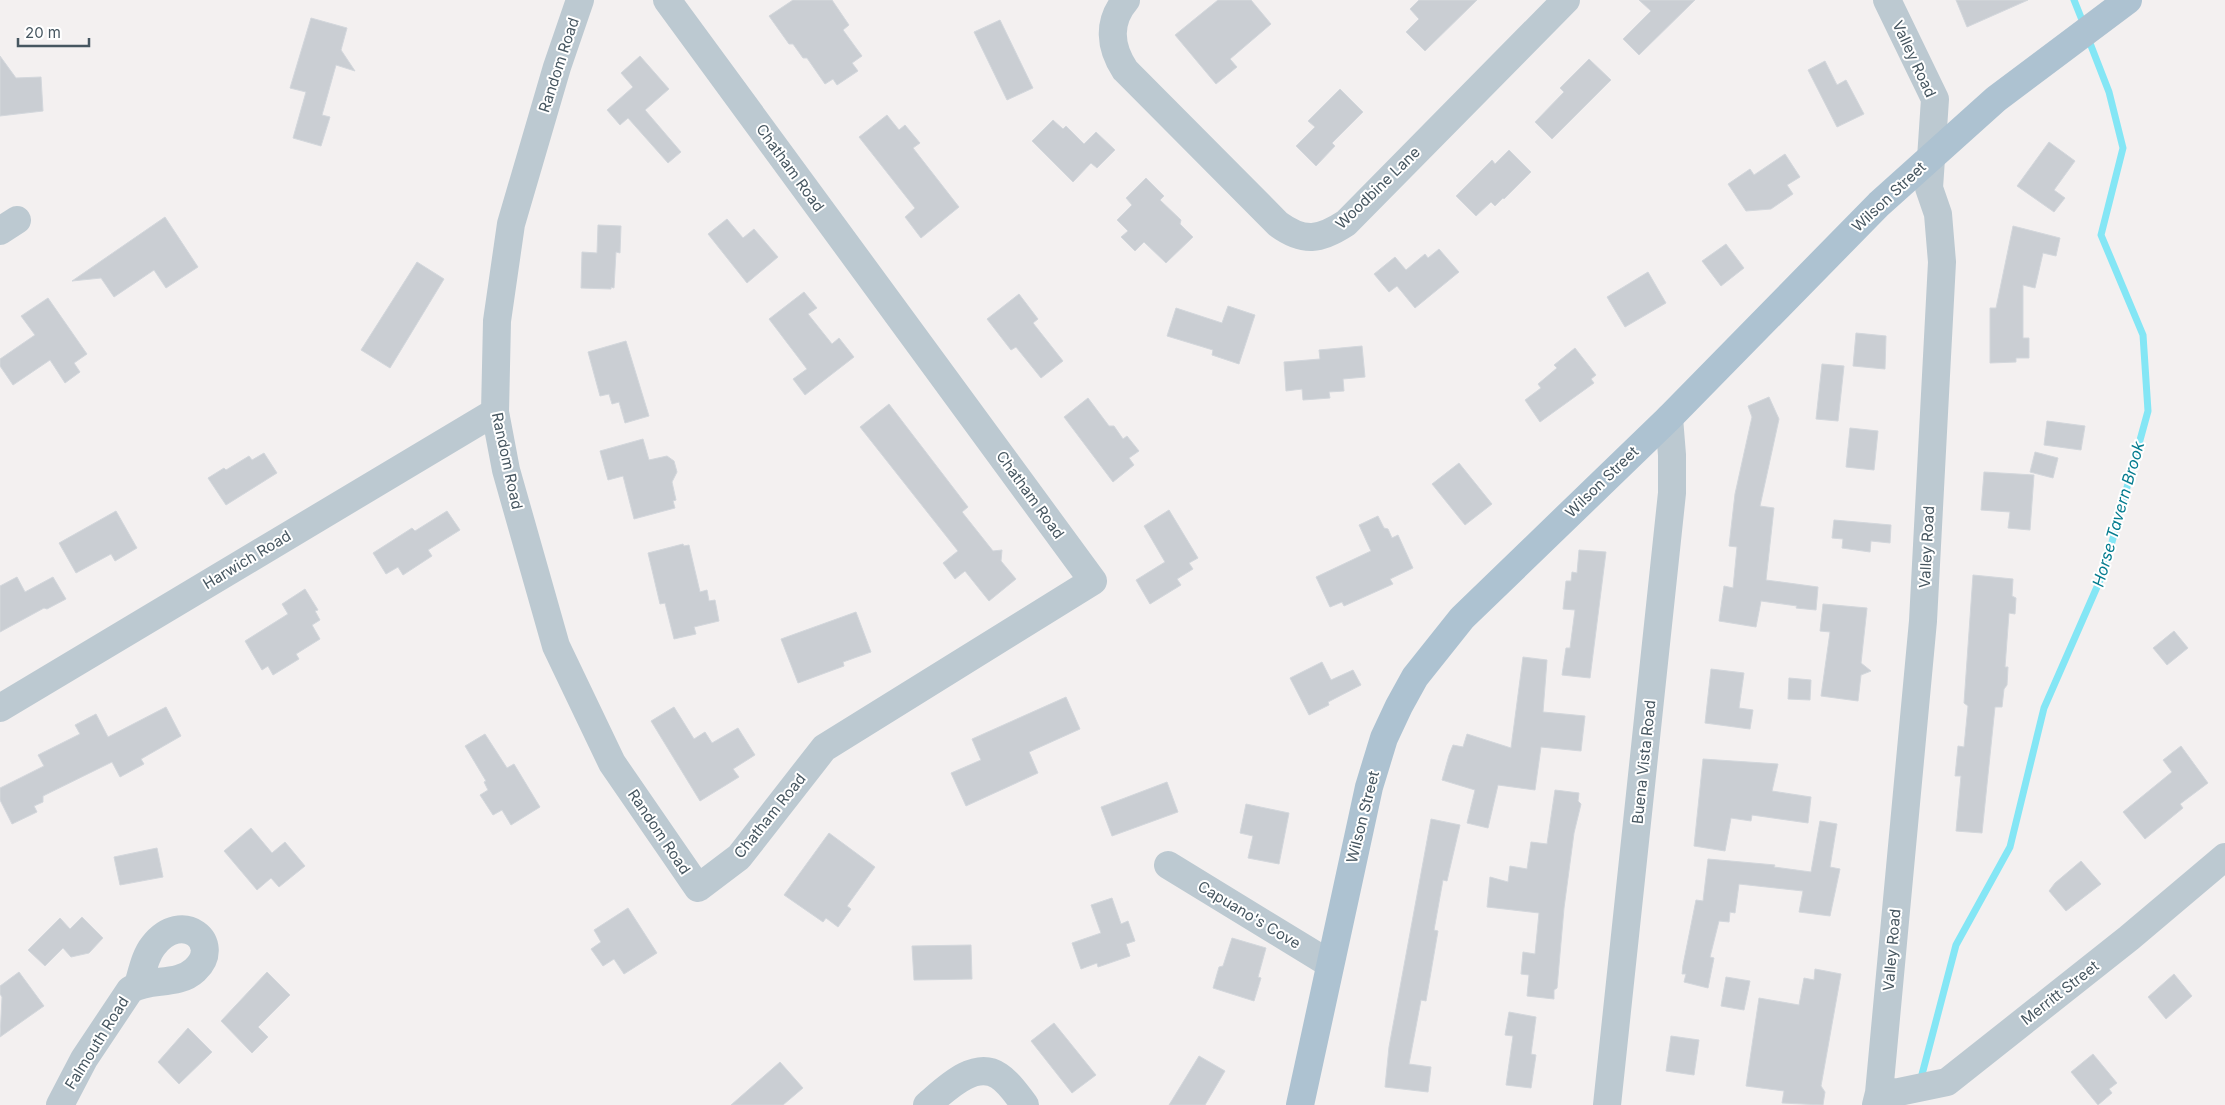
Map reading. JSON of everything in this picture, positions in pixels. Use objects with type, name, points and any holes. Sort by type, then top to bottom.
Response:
[{"type":"main road","name":"Wilson Street","points":[[1300,1105],[1369,787],[1384,738],[1415,677],[1462,618],[1669,418],[1879,204],[1996,99],[2128,0]]},
{"type":"street","name":"Random Road","points":[[580,0],[557,67],[511,224],[498,321],[495,412],[506,470],[556,646],[612,763],[698,888]]},
{"type":"street","name":"Chatham Road","points":[[667,0],[1093,580],[824,748],[739,857],[698,888]]},
{"type":"street","name":"Woodbine Lane","points":[[1126,0],[1114,19],[1112,30],[1113,46],[1117,58],[1125,70],[1278,224],[1291,233],[1309,238],[1330,234],[1346,223],[1566,0]]},
{"type":"street","name":"Valley Road","points":[[1884,1097],[1924,611],[1942,262],[1938,214],[1929,188],[1934,99],[1887,0]]},
{"type":"street","name":"Harwich Road","points":[[0,708],[495,412]]},
{"type":"street","name":"Buena Vista Road","points":[[1607,1105],[1672,494],[1672,455],[1669,418]]},
{"type":"street","name":"Merritt Street","points":[[1884,1097],[1947,1082],[2129,938],[2225,857]]},
{"type":"street","name":"Capuano's Cove","points":[[1168,865],[1330,964]]},
{"type":"street","name":"Falmouth Road","points":[[60,1105],[84,1059],[121,1002],[138,985]]},
{"type":"street","points":[[927,1105],[955,1082],[977,1072],[987,1071],[1004,1079],[1025,1105]]},
{"type":"building","points":[[793,0],[832,0],[849,25],[843,30],[862,56],[852,63],[858,71],[837,85],[833,79],[825,84],[807,58],[803,58],[793,44],[789,44],[769,16]]},
{"type":"building","points":[[1218,0],[1251,0],[1271,24],[1230,59],[1237,67],[1216,84],[1175,35]]},
{"type":"building","points":[[1419,0],[1477,0],[1425,51],[1406,32],[1419,19],[1410,9]]},
{"type":"building","points":[[1639,0],[1695,0],[1639,55],[1623,39],[1651,11]]},
{"type":"building","points":[[1956,0],[2028,0],[1967,27]]},
{"type":"building","points":[[311,18],[347,28],[341,50],[355,71],[336,65],[322,115],[330,117],[321,146],[293,138],[306,92],[290,88]]},
{"type":"building","points":[[1000,20],[1033,88],[1007,100],[974,32]]},
{"type":"building","points":[[0,56],[16,78],[41,77],[43,111],[0,116]]},
{"type":"building","points":[[640,56],[669,89],[645,110],[681,152],[668,163],[628,118],[620,125],[607,110],[633,87],[621,73]]},
{"type":"building","points":[[1589,59],[1611,80],[1552,139],[1535,122],[1564,92],[1560,88]]},
{"type":"building","points":[[1825,61],[1837,85],[1846,80],[1864,114],[1837,127],[1808,70]]},
{"type":"building","points":[[1340,89],[1363,112],[1332,143],[1335,146],[1316,166],[1296,146],[1315,127],[1308,121]]},
{"type":"building","points":[[887,115],[899,130],[905,125],[920,143],[913,148],[959,207],[921,238],[905,217],[915,208],[859,137]]},
{"type":"building","points":[[1053,120],[1063,129],[1066,126],[1084,144],[1096,132],[1115,150],[1097,168],[1091,163],[1073,182],[1032,141]]},
{"type":"building","points":[[2049,142],[2075,161],[2054,190],[2065,198],[2054,212],[2017,186]]},
{"type":"building","points":[[1509,150],[1531,172],[1504,199],[1495,206],[1491,202],[1476,216],[1456,196],[1492,160],[1495,164]]},
{"type":"building","points":[[1785,154],[1800,177],[1787,185],[1793,194],[1771,209],[1746,211],[1728,184],[1750,169],[1754,175]]},
{"type":"building","points":[[1146,178],[1164,196],[1160,200],[1181,220],[1180,224],[1193,237],[1166,263],[1144,242],[1135,251],[1121,237],[1128,231],[1117,220],[1132,205],[1126,198]]},
{"type":"building","points":[[165,217],[198,267],[166,288],[154,270],[114,297],[101,278],[72,281]]},
{"type":"building","points":[[727,219],[743,238],[754,229],[778,257],[747,283],[708,234]]},
{"type":"building","points":[[598,225],[621,226],[620,253],[616,252],[614,288],[611,287],[611,289],[581,288],[582,252],[597,253]]},
{"type":"building","points":[[2013,226],[2060,238],[2056,256],[2043,253],[2035,288],[2023,285],[2023,338],[2029,338],[2029,358],[2016,358],[2016,362],[1990,363],[1990,308],[1996,308]]},
{"type":"building","points":[[1726,244],[1744,268],[1721,286],[1702,261]]},
{"type":"building","points":[[1439,249],[1459,272],[1415,308],[1397,286],[1389,292],[1374,274],[1395,257],[1406,270],[1425,254],[1428,258]]},
{"type":"building","points":[[417,262],[444,279],[390,368],[361,350]]},
{"type":"building","points":[[1648,272],[1666,303],[1625,327],[1607,297]]},
{"type":"building","points":[[804,292],[817,308],[808,314],[832,344],[839,338],[854,357],[805,395],[793,379],[807,369],[769,319]]},
{"type":"building","points":[[1019,294],[1038,319],[1033,323],[1063,361],[1041,378],[1016,347],[1011,350],[987,319]]},
{"type":"building","points":[[48,298],[87,354],[74,363],[80,372],[65,383],[50,360],[13,385],[0,366],[0,359],[35,335],[21,316]]},
{"type":"building","points":[[1228,306],[1255,315],[1239,364],[1212,355],[1213,350],[1167,336],[1176,308],[1222,323]]},
{"type":"building","points":[[1856,333],[1886,336],[1885,369],[1853,366]]},
{"type":"building","points":[[626,341],[649,416],[625,423],[619,402],[612,404],[609,394],[600,396],[588,352]]},
{"type":"building","points":[[1362,346],[1365,377],[1343,379],[1344,391],[1329,392],[1330,398],[1303,400],[1302,389],[1286,391],[1284,362],[1320,359],[1319,350]]},
{"type":"building","points":[[1575,348],[1596,375],[1591,379],[1594,383],[1540,422],[1525,400],[1541,388],[1538,384],[1557,368],[1554,365]]},
{"type":"building","points":[[1822,364],[1844,366],[1838,421],[1816,419]]},
{"type":"building","points":[[1769,397],[1779,419],[1760,506],[1774,508],[1766,580],[1818,587],[1816,610],[1761,601],[1756,627],[1719,621],[1724,586],[1733,588],[1737,547],[1729,546],[1735,494],[1752,417],[1748,406]]},
{"type":"building","points":[[1088,398],[1109,426],[1114,426],[1123,439],[1127,436],[1139,451],[1129,458],[1134,465],[1113,482],[1064,417]]},
{"type":"building","points":[[889,404],[968,507],[962,512],[993,551],[1002,550],[1001,561],[1016,579],[989,601],[965,571],[955,579],[943,563],[958,551],[860,427]]},
{"type":"building","points":[[2047,421],[2085,426],[2081,450],[2044,445]]},
{"type":"building","points":[[1850,428],[1878,431],[1874,470],[1846,467]]},
{"type":"building","points":[[643,439],[649,460],[667,456],[674,461],[677,472],[672,482],[676,500],[673,501],[675,508],[634,519],[623,476],[608,480],[600,451]]},
{"type":"building","points":[[2035,452],[2058,458],[2053,478],[2030,472]]},
{"type":"building","points":[[264,453],[277,473],[226,505],[208,478],[249,456],[252,460]]},
{"type":"building","points":[[1459,463],[1492,504],[1465,525],[1432,484]]},
{"type":"building","points":[[1984,472],[2034,475],[2030,530],[2008,528],[2010,512],[1981,510]]},
{"type":"building","points":[[1169,510],[1198,558],[1189,563],[1193,569],[1177,579],[1181,585],[1150,604],[1136,580],[1165,562],[1144,526]]},
{"type":"building","points":[[116,511],[137,548],[115,561],[111,554],[76,573],[59,543]]},
{"type":"building","points":[[447,511],[460,530],[428,550],[432,556],[403,575],[398,567],[386,574],[373,553],[412,528],[415,531]]},
{"type":"building","points":[[1378,516],[1392,538],[1398,535],[1413,568],[1390,579],[1393,584],[1344,606],[1342,602],[1330,607],[1316,577],[1371,551],[1359,525]]},
{"type":"building","points":[[1834,520],[1891,525],[1890,543],[1871,541],[1870,552],[1842,548],[1843,539],[1832,538]]},
{"type":"building","points":[[683,544],[684,546],[689,545],[700,592],[707,590],[709,601],[715,600],[719,621],[694,627],[696,634],[674,639],[665,603],[660,604],[648,553]]},
{"type":"building","points":[[1579,550],[1606,552],[1590,678],[1562,675],[1566,648],[1570,648],[1575,610],[1563,609],[1566,581],[1571,581],[1572,572],[1577,573]]},
{"type":"building","points":[[1973,575],[2013,579],[2012,596],[2016,598],[2015,614],[2009,613],[2005,667],[2008,667],[2007,685],[2004,689],[2002,707],[1995,707],[1982,833],[1956,831],[1961,776],[1955,776],[1958,746],[1964,747],[1968,706],[1964,703]]},
{"type":"building","points":[[17,577],[25,592],[53,577],[66,599],[47,609],[44,608],[0,632],[0,586]]},
{"type":"building","points":[[305,589],[318,610],[315,611],[320,620],[312,625],[320,639],[296,654],[299,659],[273,675],[268,666],[262,670],[245,641],[288,614],[282,604]]},
{"type":"building","points":[[1823,604],[1867,608],[1861,663],[1871,671],[1861,675],[1858,701],[1821,696],[1830,632],[1820,631]]},
{"type":"building","points":[[856,612],[871,652],[843,662],[844,666],[798,683],[781,639]]},
{"type":"building","points":[[2174,631],[2188,648],[2167,665],[2153,648]]},
{"type":"building","points":[[1523,657],[1547,660],[1543,712],[1585,716],[1581,751],[1541,747],[1535,790],[1498,785],[1488,828],[1467,823],[1475,790],[1442,780],[1449,755],[1453,745],[1463,747],[1467,734],[1511,748]]},
{"type":"building","points":[[1322,662],[1331,680],[1353,670],[1361,685],[1328,702],[1329,705],[1309,715],[1290,678]]},
{"type":"building","points":[[1711,669],[1744,673],[1739,708],[1753,710],[1750,729],[1705,723]]},
{"type":"building","points":[[1789,678],[1811,680],[1810,700],[1788,699]]},
{"type":"building","points":[[1066,697],[1080,729],[1029,752],[1038,773],[966,806],[951,773],[981,760],[972,739]]},
{"type":"building","points":[[166,707],[181,736],[141,759],[144,764],[120,777],[112,762],[43,796],[43,802],[34,806],[37,812],[12,824],[0,800],[0,788],[44,766],[38,755],[80,734],[75,725],[96,714],[108,737]]},
{"type":"building","points":[[674,707],[694,739],[705,732],[712,743],[738,728],[755,755],[733,769],[739,777],[700,801],[651,721]]},
{"type":"building","points":[[485,734],[507,768],[514,764],[540,807],[511,825],[502,810],[493,815],[480,795],[488,790],[484,782],[486,781],[465,746]]},
{"type":"building","points":[[2181,746],[2208,783],[2180,804],[2183,808],[2145,839],[2123,812],[2172,772],[2163,760]]},
{"type":"building","points":[[1703,759],[1778,764],[1772,791],[1811,797],[1808,823],[1752,815],[1751,821],[1731,818],[1725,851],[1694,846]]},
{"type":"building","points":[[1167,782],[1178,812],[1112,836],[1101,807]]},
{"type":"building","points":[[1555,790],[1579,793],[1578,801],[1581,804],[1574,833],[1564,908],[1557,988],[1554,990],[1554,999],[1527,996],[1529,975],[1521,974],[1523,952],[1535,954],[1539,913],[1487,907],[1490,877],[1508,882],[1510,866],[1527,869],[1531,842],[1547,844]]},
{"type":"building","points":[[1246,804],[1289,813],[1279,864],[1248,858],[1253,836],[1240,833]]},
{"type":"building","points":[[1431,819],[1460,825],[1447,881],[1443,880],[1434,930],[1438,931],[1426,1001],[1421,1000],[1409,1064],[1431,1067],[1428,1092],[1385,1087],[1389,1047]]},
{"type":"building","points":[[1820,821],[1837,824],[1830,867],[1840,869],[1830,916],[1799,912],[1803,891],[1739,884],[1735,913],[1730,912],[1729,922],[1719,921],[1710,957],[1714,958],[1708,988],[1684,982],[1686,974],[1682,974],[1683,965],[1696,900],[1703,901],[1708,859],[1775,865],[1774,867],[1811,872]]},
{"type":"building","points":[[251,828],[272,853],[285,842],[305,866],[279,887],[271,878],[257,890],[224,851]]},
{"type":"building","points":[[829,833],[875,867],[847,906],[851,909],[838,927],[826,918],[823,922],[784,895]]},
{"type":"building","points":[[157,848],[163,877],[120,885],[114,857]]},
{"type":"building","points":[[2081,861],[2101,884],[2066,911],[2049,891],[2055,883]]},
{"type":"building","points":[[1112,898],[1121,924],[1128,921],[1135,941],[1126,944],[1130,956],[1098,967],[1097,963],[1081,969],[1072,943],[1101,933],[1091,905]]},
{"type":"building","points":[[628,908],[657,953],[624,974],[614,959],[603,966],[591,949],[601,942],[594,930]]},
{"type":"building","points":[[82,917],[103,938],[89,953],[71,957],[63,948],[45,966],[28,950],[60,918],[70,929]]},
{"type":"building","points":[[1232,938],[1266,948],[1258,977],[1261,978],[1254,1001],[1213,988],[1219,967],[1223,966]]},
{"type":"building","points":[[971,945],[972,979],[914,980],[912,946]]},
{"type":"building","points":[[1815,969],[1841,974],[1821,1086],[1825,1092],[1823,1105],[1782,1103],[1784,1091],[1746,1086],[1759,998],[1799,1005],[1804,978],[1814,980]]},
{"type":"building","points":[[19,972],[44,1006],[0,1037],[2,997],[0,986]]},
{"type":"building","points":[[267,972],[290,995],[258,1027],[268,1037],[252,1053],[221,1021]]},
{"type":"building","points":[[2174,974],[2192,996],[2166,1019],[2148,997]]},
{"type":"building","points":[[1726,977],[1750,981],[1744,1010],[1721,1006]]},
{"type":"building","points":[[1509,1012],[1536,1017],[1531,1054],[1536,1055],[1531,1088],[1506,1085],[1513,1036],[1505,1035]]},
{"type":"building","points":[[1054,1023],[1096,1075],[1072,1093],[1031,1041]]},
{"type":"building","points":[[188,1028],[212,1052],[179,1084],[158,1062]]},
{"type":"building","points":[[1671,1036],[1699,1040],[1694,1075],[1666,1071]]},
{"type":"building","points":[[2093,1054],[2117,1083],[2109,1089],[2112,1093],[2098,1105],[2071,1072]]},
{"type":"building","points":[[1199,1056],[1225,1071],[1205,1105],[1169,1105]]},
{"type":"building","points":[[780,1062],[803,1088],[783,1105],[731,1105]]},
{"type":"waterway","name":"Horse Tavern Brook","points":[[2074,0],[2084,25]]},
{"type":"waterway","name":"Horse Tavern Brook","points":[[1920,1082],[1956,945],[2010,847],[2044,708],[2104,571],[2148,411],[2143,335],[2101,235],[2123,148],[2109,92],[2088,38]]}]
